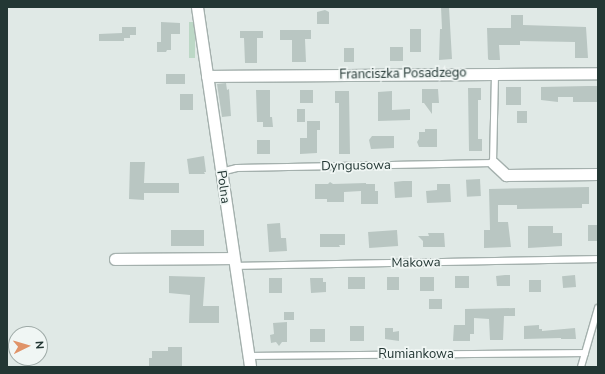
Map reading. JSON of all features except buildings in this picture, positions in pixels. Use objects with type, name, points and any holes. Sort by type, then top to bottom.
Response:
[{"type":"street","name":"Polna","points":[[197,7],[220,172],[250,367]]},
{"type":"street","name":"Franciszka Posadzego","points":[[207,76],[598,73]]},
{"type":"street","points":[[493,163],[506,175],[598,174]]},
{"type":"street","points":[[116,259],[234,262]]},
{"type":"lane","points":[[493,163],[494,73]]},
{"type":"lane","name":"Dyngusowa","points":[[220,172],[237,168],[493,163]]},
{"type":"lane","name":"Makowa","points":[[234,262],[598,259]]},
{"type":"lane","points":[[581,367],[598,308]]},
{"type":"lane","name":"Rumiankowa","points":[[248,356],[585,353]]},
{"type":"green space","points":[[189,22],[195,22],[195,58],[189,58]]}]
